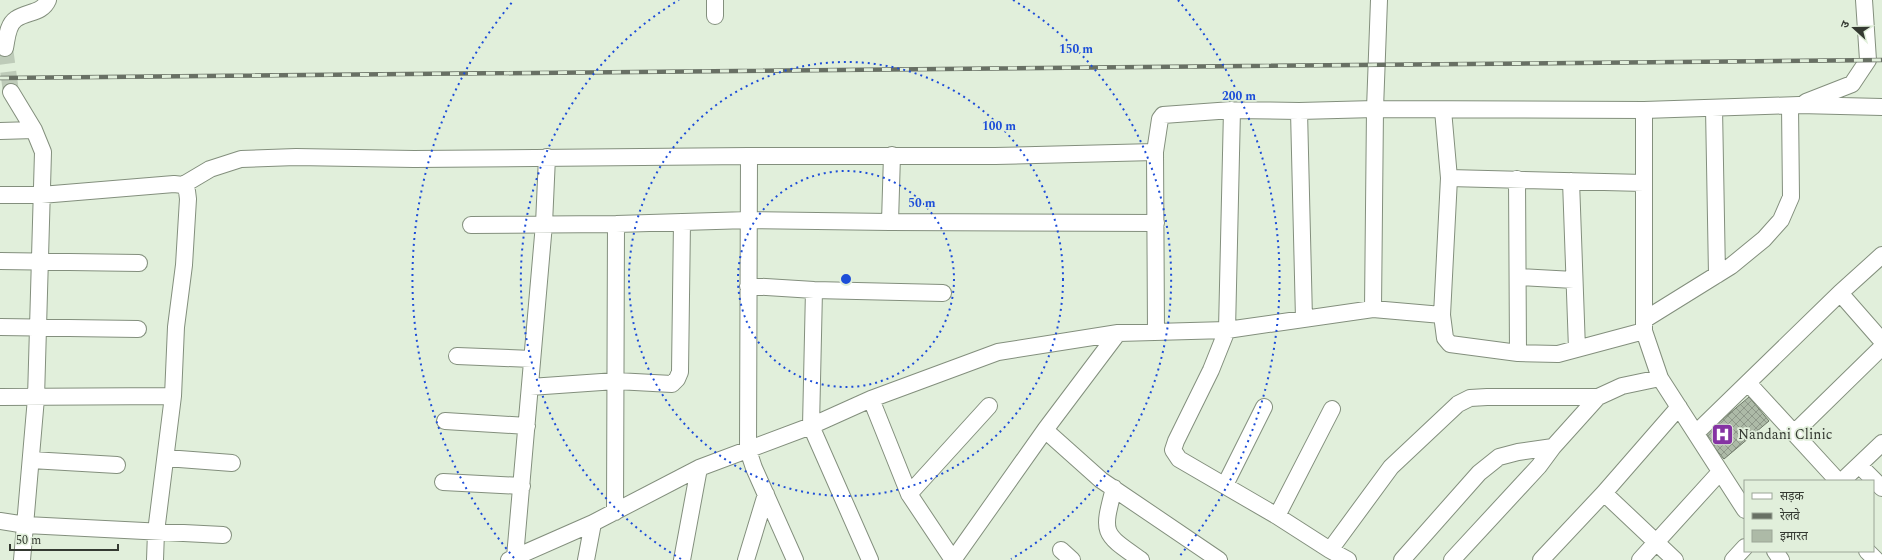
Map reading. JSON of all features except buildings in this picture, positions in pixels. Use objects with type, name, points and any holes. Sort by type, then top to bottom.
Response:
[{"type":"street","points":[[5,48],[9,28],[16,19],[36,11],[46,5],[48,0]]},
{"type":"street","points":[[1374,309],[1375,109],[1379,0]]},
{"type":"street","points":[[1795,105],[1852,84],[1868,60],[1864,0]]},
{"type":"street","points":[[11,92],[34,130],[43,152],[36,398],[22,560]]},
{"type":"street","points":[[1443,110],[1449,178],[1442,315],[1445,338],[1450,344],[1518,353],[1558,354],[1645,329],[1764,240],[1781,220],[1791,197],[1795,105]]},
{"type":"street","points":[[1156,332],[1155,152],[1160,119],[1163,115],[1232,110],[1644,110],[1795,105],[1882,107]]},
{"type":"street","points":[[1714,108],[1718,275]]},
{"type":"street","points":[[1232,110],[1224,338],[1211,370],[1173,450],[1179,458],[1348,560]]},
{"type":"street","points":[[1644,110],[1645,329],[1659,374],[1744,508]]},
{"type":"street","points":[[1299,111],[1304,319]]},
{"type":"street","points":[[0,131],[34,130]]},
{"type":"street","points":[[0,195],[41,195],[174,184],[183,185],[210,169],[241,160],[296,157],[414,159],[892,155],[995,156],[1155,152]]},
{"type":"street","points":[[890,222],[892,155]]},
{"type":"street","points":[[749,156],[748,450],[795,560]]},
{"type":"street","points":[[512,558],[522,486],[528,426],[532,359],[544,224],[547,157]]},
{"type":"street","points":[[1449,178],[1644,183]]},
{"type":"street","points":[[1517,179],[1519,277],[1518,353]]},
{"type":"street","points":[[1571,181],[1577,349]]},
{"type":"street","points":[[155,560],[156,532],[173,396],[176,327],[184,265],[188,199],[187,191],[183,185]]},
{"type":"street","points":[[471,225],[616,224],[749,220],[1156,223]]},
{"type":"street","points":[[530,386],[616,381],[672,384],[677,379],[680,372],[682,222]]},
{"type":"street","points":[[615,512],[616,224]]},
{"type":"street","points":[[1696,433],[1840,293],[1882,255]]},
{"type":"street","points":[[0,261],[140,263]]},
{"type":"street","points":[[1519,277],[1574,280]]},
{"type":"street","points":[[748,286],[814,290],[943,293]]},
{"type":"street","points":[[814,290],[811,426],[870,560]]},
{"type":"street","points":[[1840,293],[1882,341]]},
{"type":"street","points":[[512,558],[593,523],[699,468],[811,426],[871,400],[998,352],[1118,333],[1156,332],[1224,338],[1304,319],[1374,309],[1442,315]]},
{"type":"street","points":[[0,327],[138,329]]},
{"type":"street","points":[[871,400],[909,494],[953,560],[1045,430],[1118,333]]},
{"type":"street","points":[[1794,433],[1882,347]]},
{"type":"street","points":[[457,356],[532,359]]},
{"type":"street","points":[[1452,560],[1539,466],[1553,447],[1598,397],[1622,386],[1659,374]]},
{"type":"street","points":[[1748,383],[1837,480]]},
{"type":"street","points":[[0,397],[36,398],[173,396]]},
{"type":"street","points":[[1330,550],[1391,467],[1458,404],[1470,398],[1487,397],[1598,397]]},
{"type":"street","points":[[909,494],[989,406]]},
{"type":"street","points":[[1225,486],[1264,407]]},
{"type":"street","points":[[1541,560],[1604,493],[1679,407]]},
{"type":"street","points":[[1277,516],[1332,409]]},
{"type":"street","points":[[445,422],[528,426]]},
{"type":"street","points":[[1045,430],[1102,480],[1219,560]]},
{"type":"street","points":[[1843,480],[1860,466],[1882,443]]},
{"type":"street","points":[[1402,560],[1479,474],[1499,457],[1518,452],[1553,447]]},
{"type":"street","points":[[166,458],[232,462]]},
{"type":"street","points":[[31,460],[117,465]]},
{"type":"street","points":[[1860,466],[1882,488]]},
{"type":"street","points":[[682,560],[699,468]]},
{"type":"street","points":[[1640,560],[1720,472]]},
{"type":"street","points":[[1102,480],[1108,531],[1116,543],[1141,560]]},
{"type":"street","points":[[443,482],[522,486]]},
{"type":"street","points":[[1604,493],[1675,560]]},
{"type":"street","points":[[746,560],[766,494]]},
{"type":"street","points":[[0,522],[26,525],[223,535]]},
{"type":"street","points":[[586,560],[593,523]]},
{"type":"street","points":[[1733,560],[1744,549]]},
{"type":"street","points":[[1868,552],[1876,560]]},
{"type":"tunnel","points":[[5,48],[11,92]]},
{"type":"railway","points":[[0,78],[1882,60]]},
{"type":"place","name":"Nandani Clinic","points":[[1723,434]]}]
